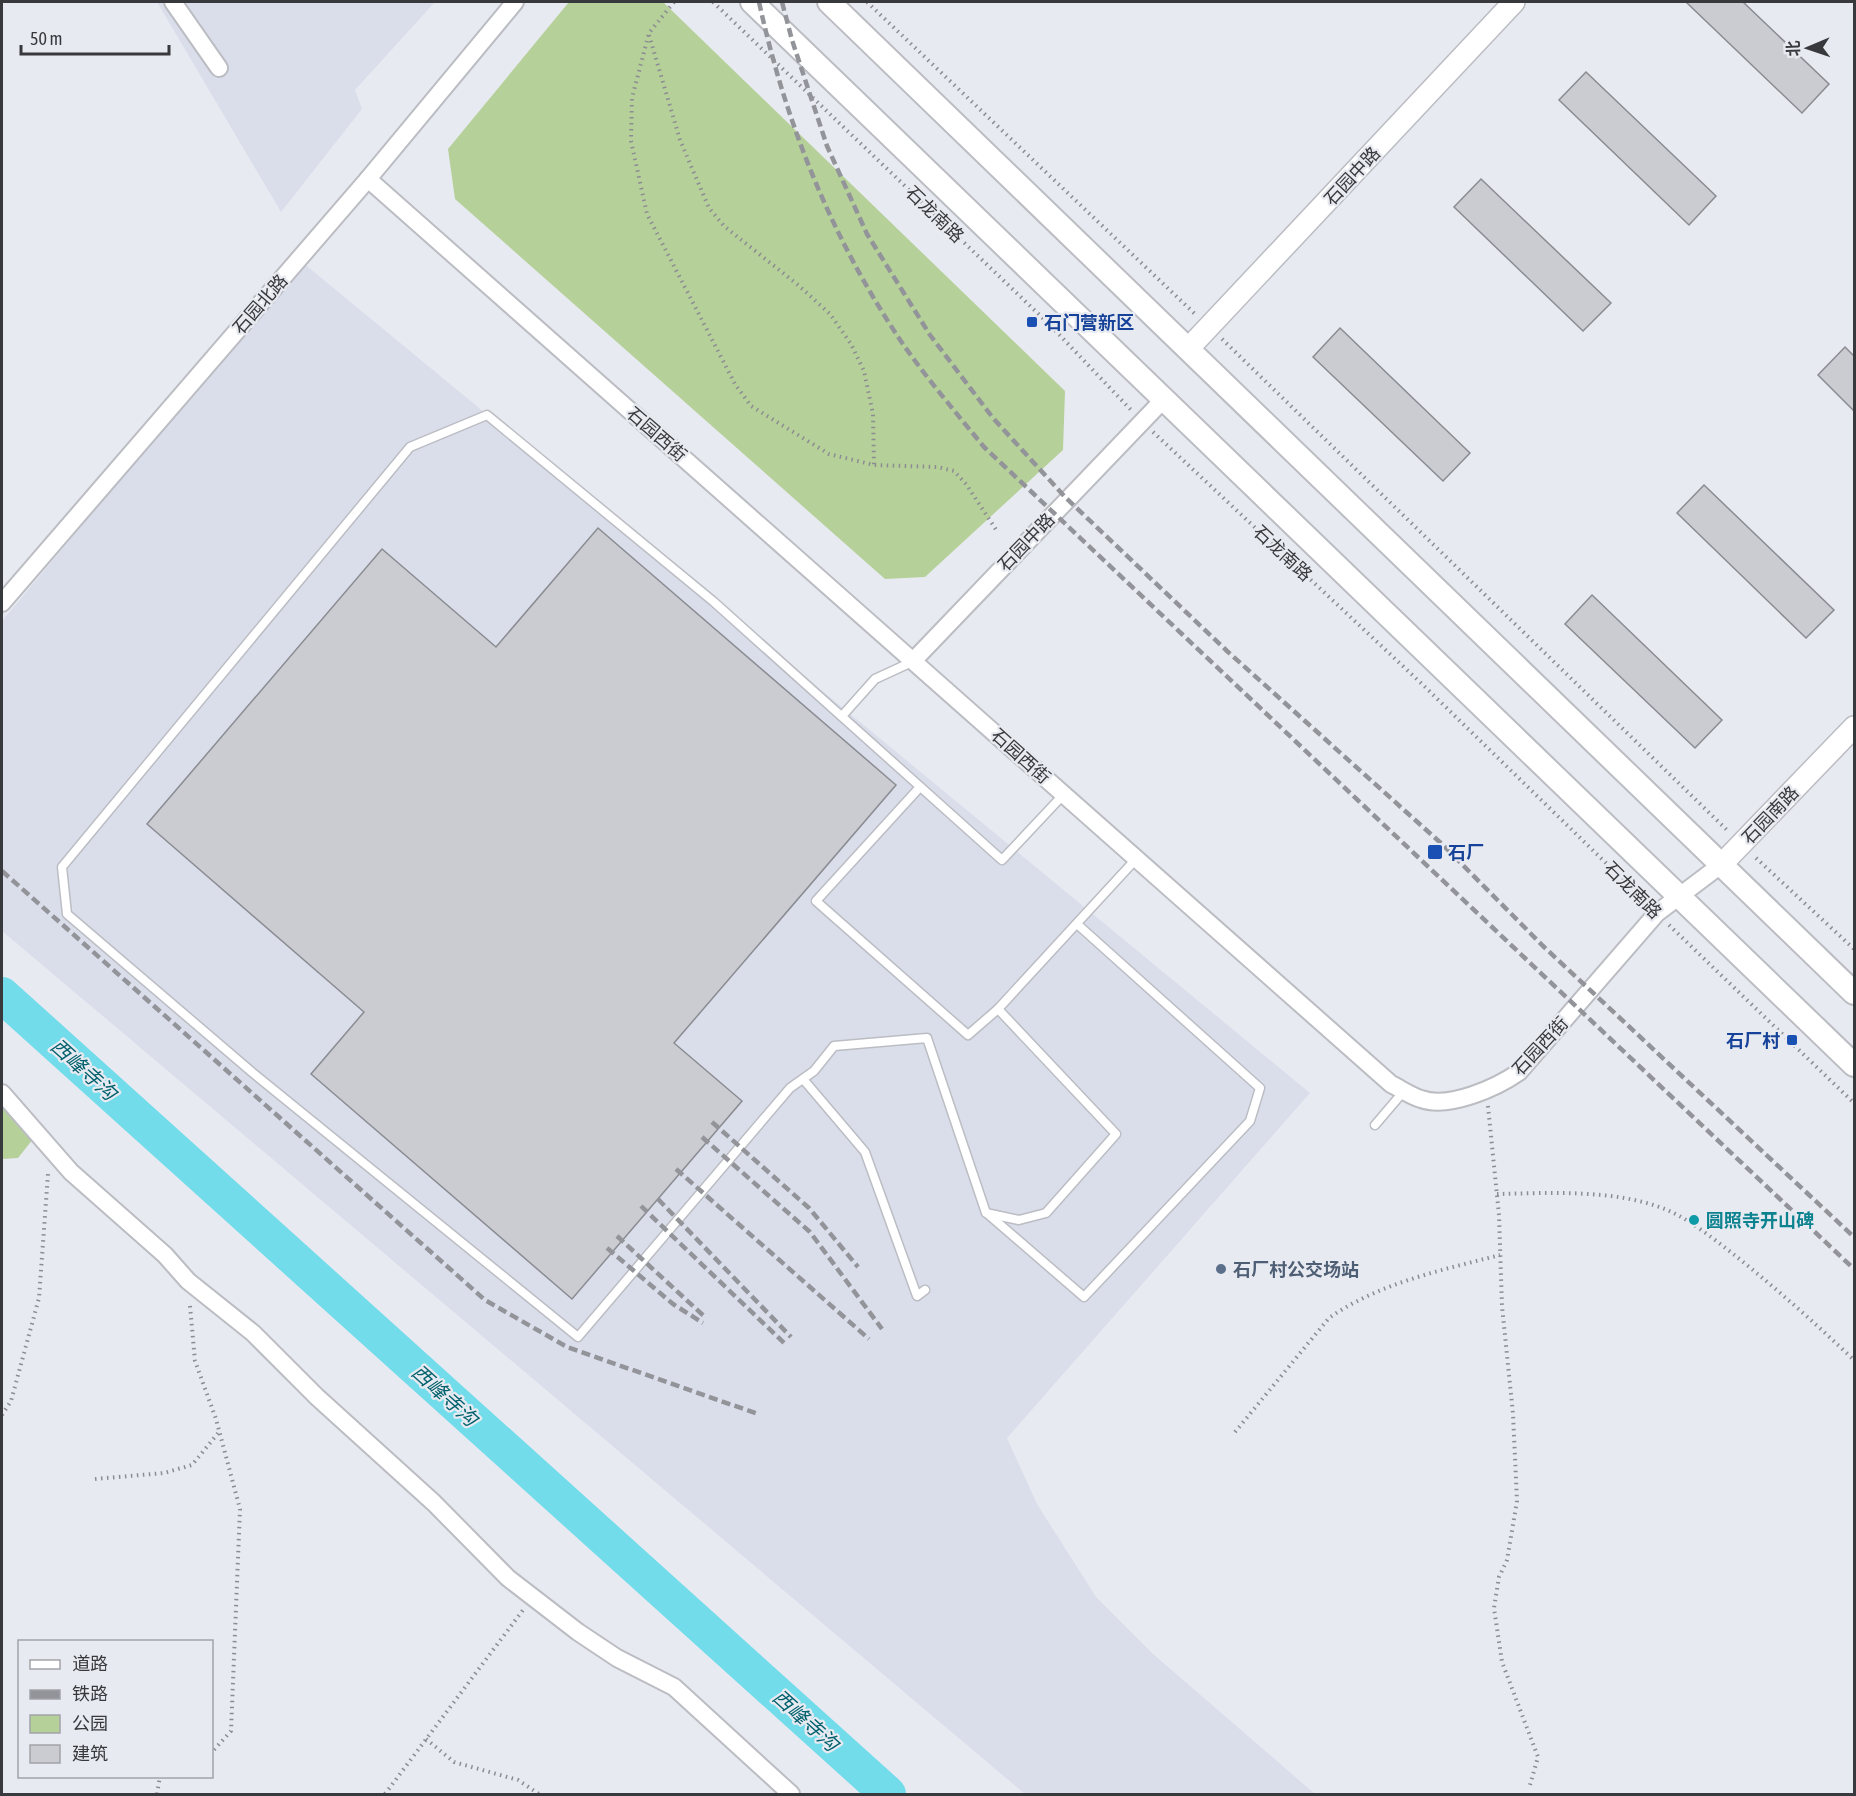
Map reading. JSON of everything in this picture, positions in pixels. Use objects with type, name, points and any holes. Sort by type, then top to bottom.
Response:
[{"type":"main road","name":"石龙南路","points":[[752,2],[1854,1065]]},
{"type":"main road","points":[[829,2],[1854,993]]},
{"type":"street","points":[[173,2],[219,68]]},
{"type":"street","name":"石园北路","points":[[2,603],[368,178],[515,2]]},
{"type":"street","name":"石园中路","points":[[1188,349],[1514,2]]},
{"type":"street","name":"石园西街","points":[[368,178],[1391,1084],[1422,1100],[1449,1100],[1500,1086],[1519,1072],[1657,913],[1680,896]]},
{"type":"street","name":"石园中路","points":[[914,660],[1164,399]]},
{"type":"street","name":"石园南路","points":[[1680,896],[1722,864],[1854,727]]},
{"type":"street","points":[[2,1094],[71,1172],[165,1255],[188,1281],[253,1333],[317,1397],[434,1503],[508,1578],[617,1658],[675,1687],[791,1794]]},
{"type":"lane","points":[[1064,794],[1002,860],[714,602],[487,415],[410,447],[62,867],[67,914],[253,1073],[578,1337],[790,1088],[814,1071],[834,1046],[927,1038],[986,1213],[1084,1297],[1250,1121],[1260,1088],[1077,924]]},
{"type":"lane","points":[[842,717],[875,679],[914,660]]},
{"type":"lane","points":[[920,787],[816,901],[968,1035],[998,1009],[1137,858]]},
{"type":"lane","points":[[986,1213],[1019,1220],[1046,1213],[1116,1134],[998,1009]]},
{"type":"lane","points":[[804,1079],[865,1152],[917,1296],[925,1290]]},
{"type":"lane","points":[[1375,1125],[1404,1090]]},
{"type":"path","points":[[674,2],[649,33],[632,98],[631,141],[647,214],[735,384],[751,405],[829,453],[874,465],[938,467],[954,471],[966,483],[998,531]]},
{"type":"path","name":"石龙南路","points":[[713,2],[1050,325],[1143,422],[1422,684],[1854,1103]]},
{"type":"path","points":[[867,2],[1210,328],[1742,844],[1854,949]]},
{"type":"path","points":[[649,33],[680,140],[708,208],[724,226],[798,285],[830,314],[851,344],[864,371],[873,414],[874,465]]},
{"type":"path","points":[[1486,1090],[1497,1194],[1517,1501],[1508,1560],[1499,1577],[1494,1608],[1502,1662],[1538,1757],[1530,1785]]},
{"type":"path","points":[[2,1415],[11,1401],[39,1298],[50,1148]]},
{"type":"path","points":[[1497,1194],[1564,1192],[1624,1200],[1665,1209],[1706,1233],[1792,1300],[1854,1360]]},
{"type":"path","points":[[1234,1432],[1329,1318],[1349,1304],[1394,1285],[1500,1255]]},
{"type":"path","points":[[188,1281],[195,1361],[219,1432],[240,1509],[231,1731],[213,1751]]},
{"type":"path","points":[[95,1479],[164,1473],[192,1466],[219,1432]]},
{"type":"path","points":[[385,1794],[533,1597]]},
{"type":"path","points":[[426,1739],[454,1762],[518,1780],[539,1794]]},
{"type":"path","points":[[158,1794],[160,1778]]},
{"type":"shaded area","points":[[157,2],[435,2],[355,90],[362,109],[281,212]]},
{"type":"shaded area","points":[[302,262],[1310,1093],[1007,1438],[1037,1504],[1096,1597],[1153,1654],[1315,1794],[1025,1794],[2,931],[2,621]]},
{"type":"green space","points":[[569,2],[663,2],[1065,391],[1063,450],[925,577],[885,579],[455,199],[448,149]]},
{"type":"green space","points":[[2,1098],[37,1134],[18,1158],[2,1159]]},
{"type":"building","points":[[1686,2],[1743,2],[1829,84],[1802,113]]},
{"type":"building","points":[[1586,72],[1716,196],[1689,225],[1559,100]]},
{"type":"building","points":[[1481,179],[1611,303],[1583,331],[1454,207]]},
{"type":"building","points":[[1340,328],[1470,453],[1443,481],[1313,357]]},
{"type":"building","points":[[1845,347],[1854,356],[1854,411],[1818,375]]},
{"type":"building","points":[[1704,485],[1834,610],[1806,638],[1677,513]]},
{"type":"building","points":[[598,528],[896,785],[674,1043],[742,1101],[572,1299],[311,1074],[364,1012],[147,824],[382,549],[496,647]]},
{"type":"building","points":[[1592,595],[1722,720],[1695,748],[1565,624]]},
{"type":"waterway","name":"西峰寺沟","points":[[2,995],[888,1794]]},
{"type":"railway","points":[[759,2],[770,48],[798,138],[834,224],[879,307],[905,347],[984,447],[1854,1269]]},
{"type":"railway","points":[[782,2],[827,146],[867,234],[930,335],[993,418],[1065,497],[1227,651],[1443,845],[1543,946],[1854,1237]]},
{"type":"railway","points":[[2,871],[485,1300],[567,1347],[758,1414]]},
{"type":"railway","points":[[712,1122],[809,1208],[858,1267]]},
{"type":"railway","points":[[702,1137],[810,1232],[882,1329]]},
{"type":"railway","points":[[676,1169],[869,1339]]},
{"type":"railway","points":[[658,1199],[791,1337]]},
{"type":"railway","points":[[641,1206],[784,1343]]},
{"type":"railway","points":[[617,1236],[706,1318]]},
{"type":"railway","points":[[607,1248],[673,1304],[703,1323]]},
{"type":"place","name":"石门营新区","points":[[1032,322]]},
{"type":"place","name":"石厂","points":[[1435,852]]},
{"type":"place","name":"石厂村","points":[[1792,1040]]},
{"type":"place","name":"圆照寺开山碑","points":[[1694,1220]]},
{"type":"place","name":"石厂村公交场站","points":[[1221,1269]]}]
